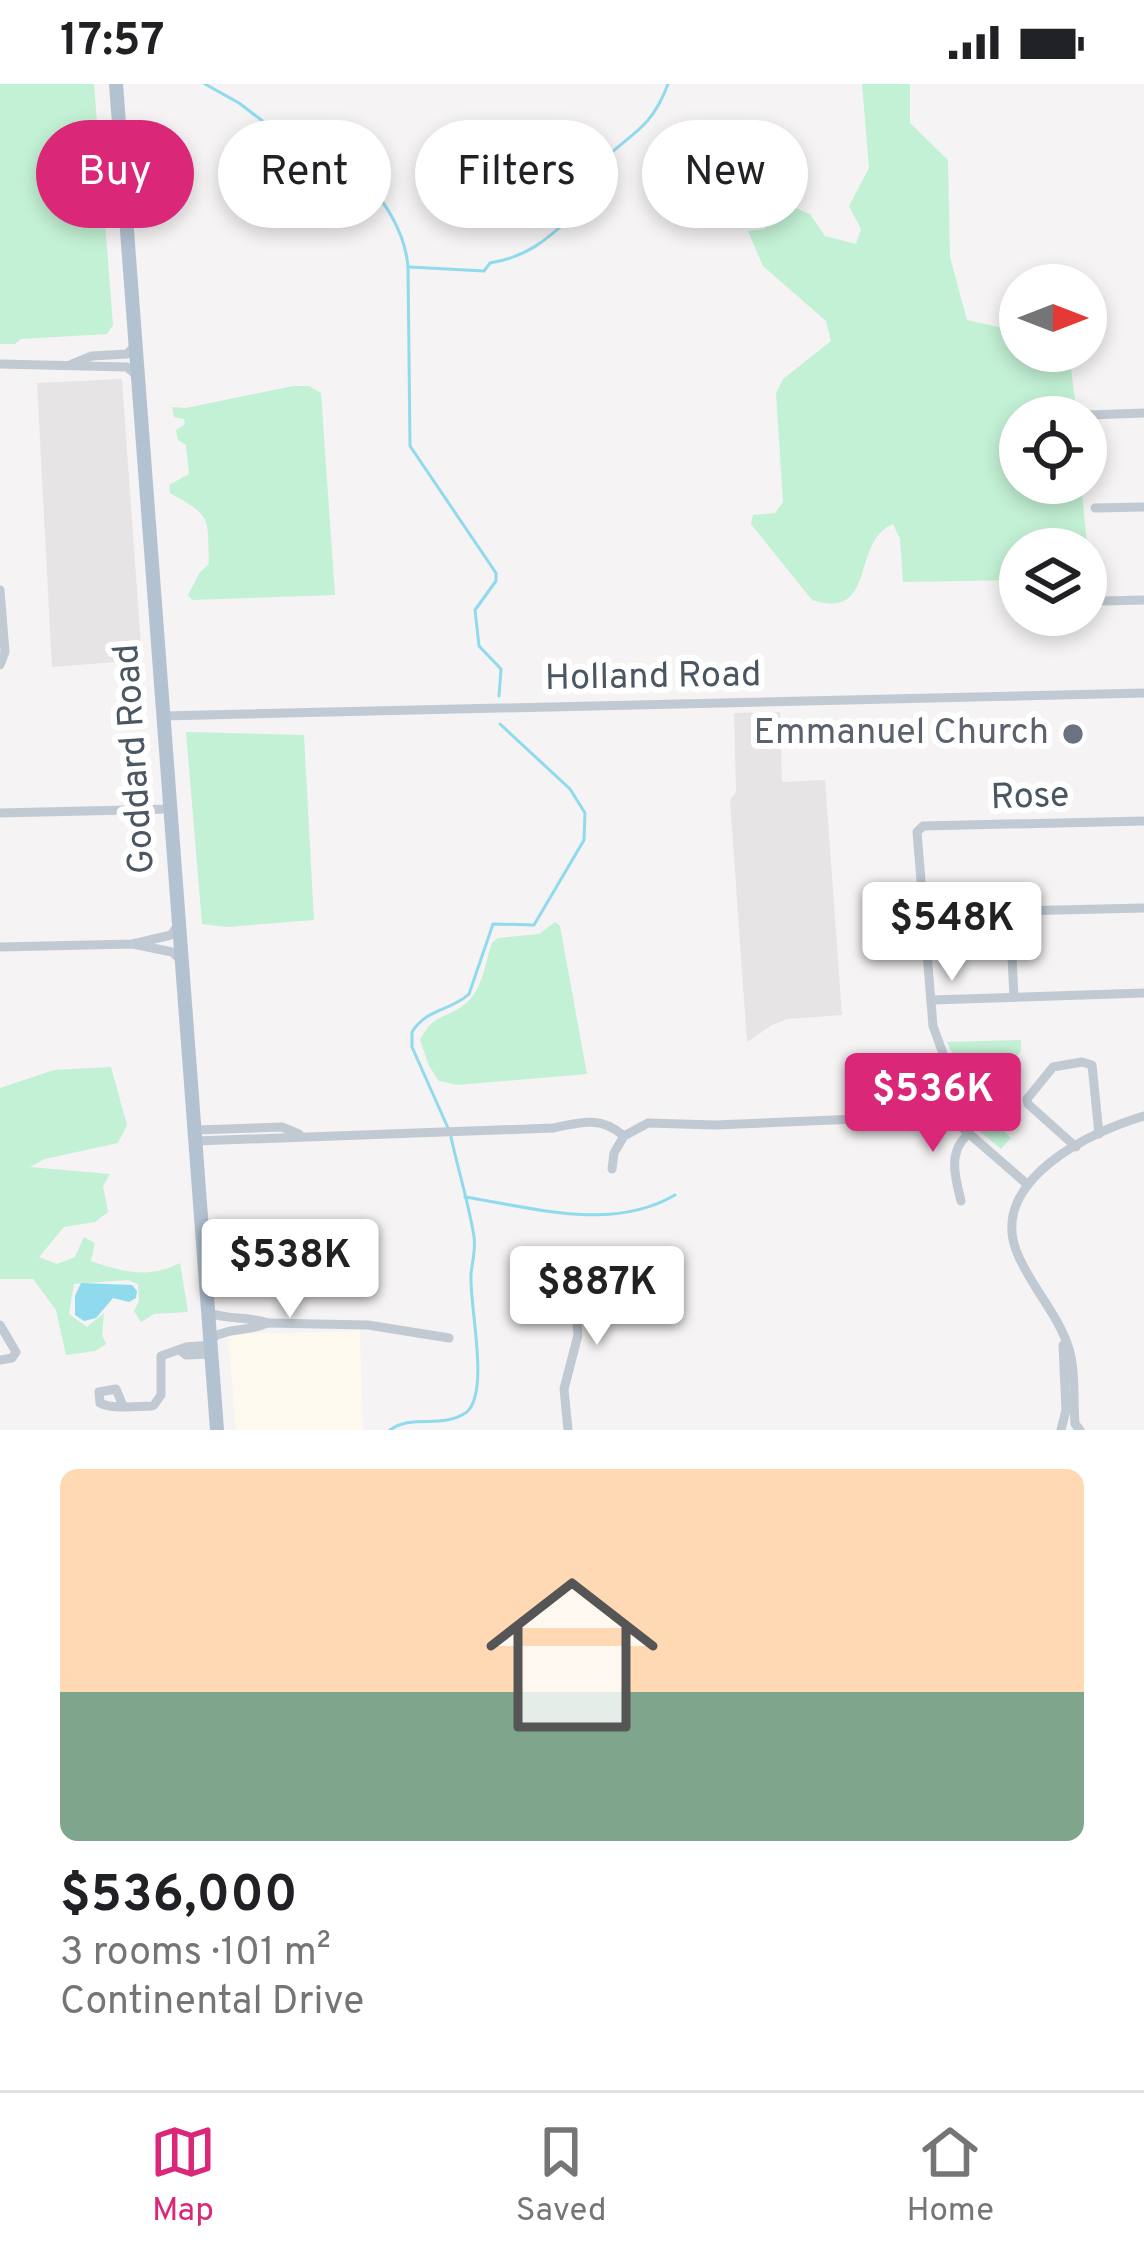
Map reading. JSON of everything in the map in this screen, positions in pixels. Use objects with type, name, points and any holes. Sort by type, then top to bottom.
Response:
[{"type":"main road","name":"Goddard Road","points":[[116,84],[218,1430]]},
{"type":"street","points":[[72,364],[92,356],[127,354],[135,346]]},
{"type":"street","points":[[0,364],[127,368],[137,376]]},
{"type":"street","points":[[1107,414],[1144,413]]},
{"type":"street","points":[[1095,508],[1144,507]]},
{"type":"street","points":[[0,590],[4,652],[0,665]]},
{"type":"street","points":[[1107,601],[1144,600]]},
{"type":"street","name":"Holland Road","points":[[163,716],[1144,693]]},
{"type":"street","points":[[0,813],[170,809]]},
{"type":"street","name":"Rose","points":[[931,1000],[915,838],[918,830],[1144,821]]},
{"type":"street","points":[[1014,997],[1013,911],[1144,908]]},
{"type":"street","points":[[0,947],[133,944],[171,935],[179,924]]},
{"type":"street","points":[[133,944],[172,952],[182,961]]},
{"type":"street","points":[[950,1120],[953,1081],[934,1034],[931,1000],[1144,993]]},
{"type":"street","points":[[1076,1148],[1028,1104],[1053,1067],[1092,1065],[1099,1134]]},
{"type":"street","points":[[612,1169],[624,1136],[655,1122],[715,1125],[928,1115],[950,1120],[970,1133],[1028,1185]]},
{"type":"street","points":[[1080,1430],[1071,1360],[1013,1239],[1014,1210],[1028,1185],[1076,1148],[1144,1116]]},
{"type":"street","points":[[195,1135],[554,1128],[593,1120],[624,1136]]},
{"type":"street","points":[[961,1201],[954,1172],[957,1148],[970,1133]]},
{"type":"street","points":[[568,1430],[564,1389],[578,1335],[572,1270]]},
{"type":"street","points":[[209,1313],[268,1323],[368,1325],[449,1338]]},
{"type":"street","points":[[123,1406],[159,1402],[159,1358],[212,1346],[226,1329],[268,1323]]},
{"type":"street","points":[[0,1325],[16,1352],[0,1360]]},
{"type":"street","points":[[1061,1430],[1066,1410],[1062,1334]]},
{"type":"shaded area","points":[[122,379],[142,660],[52,667],[37,383]]},
{"type":"shaded area","points":[[780,712],[782,782],[825,780],[842,1015],[788,1019],[747,1042],[730,800],[736,792],[734,713]]},
{"type":"shaded area","points":[[360,1331],[363,1430],[236,1430],[228,1334]]},
{"type":"green space","points":[[0,84],[94,84],[97,120],[36,120],[36,228],[105,228],[113,325],[107,334],[0,344]]},
{"type":"green space","points":[[862,84],[910,84],[910,123],[948,160],[950,257],[967,320],[999,327],[999,372],[1072,372],[1074,396],[999,396],[999,504],[1083,504],[1086,528],[999,528],[999,580],[903,582],[900,539],[893,524],[871,546],[855,590],[846,600],[833,604],[812,600],[751,524],[753,515],[775,513],[783,502],[776,393],[783,379],[831,341],[826,321],[763,266],[748,231],[808,228],[808,213],[825,236],[856,244],[861,229],[849,206],[869,168]]},
{"type":"green space","points":[[309,386],[321,393],[335,595],[192,600],[188,595],[209,564],[208,536],[201,513],[170,493],[169,485],[189,474],[186,445],[178,440],[176,430],[185,424],[184,419],[174,417],[172,407]]},
{"type":"green space","points":[[186,732],[304,735],[314,920],[227,927],[202,924]]},
{"type":"green space","points":[[555,922],[560,926],[587,1074],[458,1085],[439,1081],[420,1040],[426,1030],[475,993],[492,943],[498,938],[539,934]]},
{"type":"green space","points":[[1021,1040],[1021,1051],[989,1090],[991,1119],[1011,1138],[1001,1149],[961,1115],[963,1076],[947,1042]]},
{"type":"green space","points":[[111,1067],[127,1125],[118,1143],[45,1159],[30,1167],[110,1174],[103,1186],[108,1212],[95,1222],[64,1227],[39,1257],[57,1264],[75,1257],[84,1237],[95,1243],[91,1261],[114,1268],[147,1272],[180,1263],[188,1312],[154,1314],[141,1322],[134,1311],[138,1284],[128,1280],[74,1284],[69,1314],[87,1327],[104,1313],[106,1344],[95,1351],[66,1355],[56,1310],[33,1279],[0,1279],[0,1088],[54,1070]]},
{"type":"water","points":[[81,1283],[132,1285],[136,1298],[129,1302],[113,1298],[96,1318],[84,1321],[75,1315]]},
{"type":"waterway","points":[[205,84],[239,103],[320,165],[357,168],[397,226],[408,267],[410,446],[496,573],[496,581],[475,610],[479,646],[501,669],[499,696]]},
{"type":"waterway","points":[[618,148],[653,114],[668,84]]},
{"type":"waterway","points":[[410,267],[484,271],[490,263],[535,247],[559,228]]},
{"type":"waterway","points":[[448,1128],[412,1047],[412,1032],[425,1018],[469,994],[493,924],[534,925],[584,840],[585,813],[570,789],[500,724]]},
{"type":"waterway","points":[[390,1430],[457,1417],[474,1401],[477,1346],[471,1274],[475,1247],[451,1137]]},
{"type":"waterway","points":[[465,1197],[599,1215],[651,1206],[675,1195]]},
{"type":"place","name":"Emmanuel Church","points":[[1073,734]]}]
